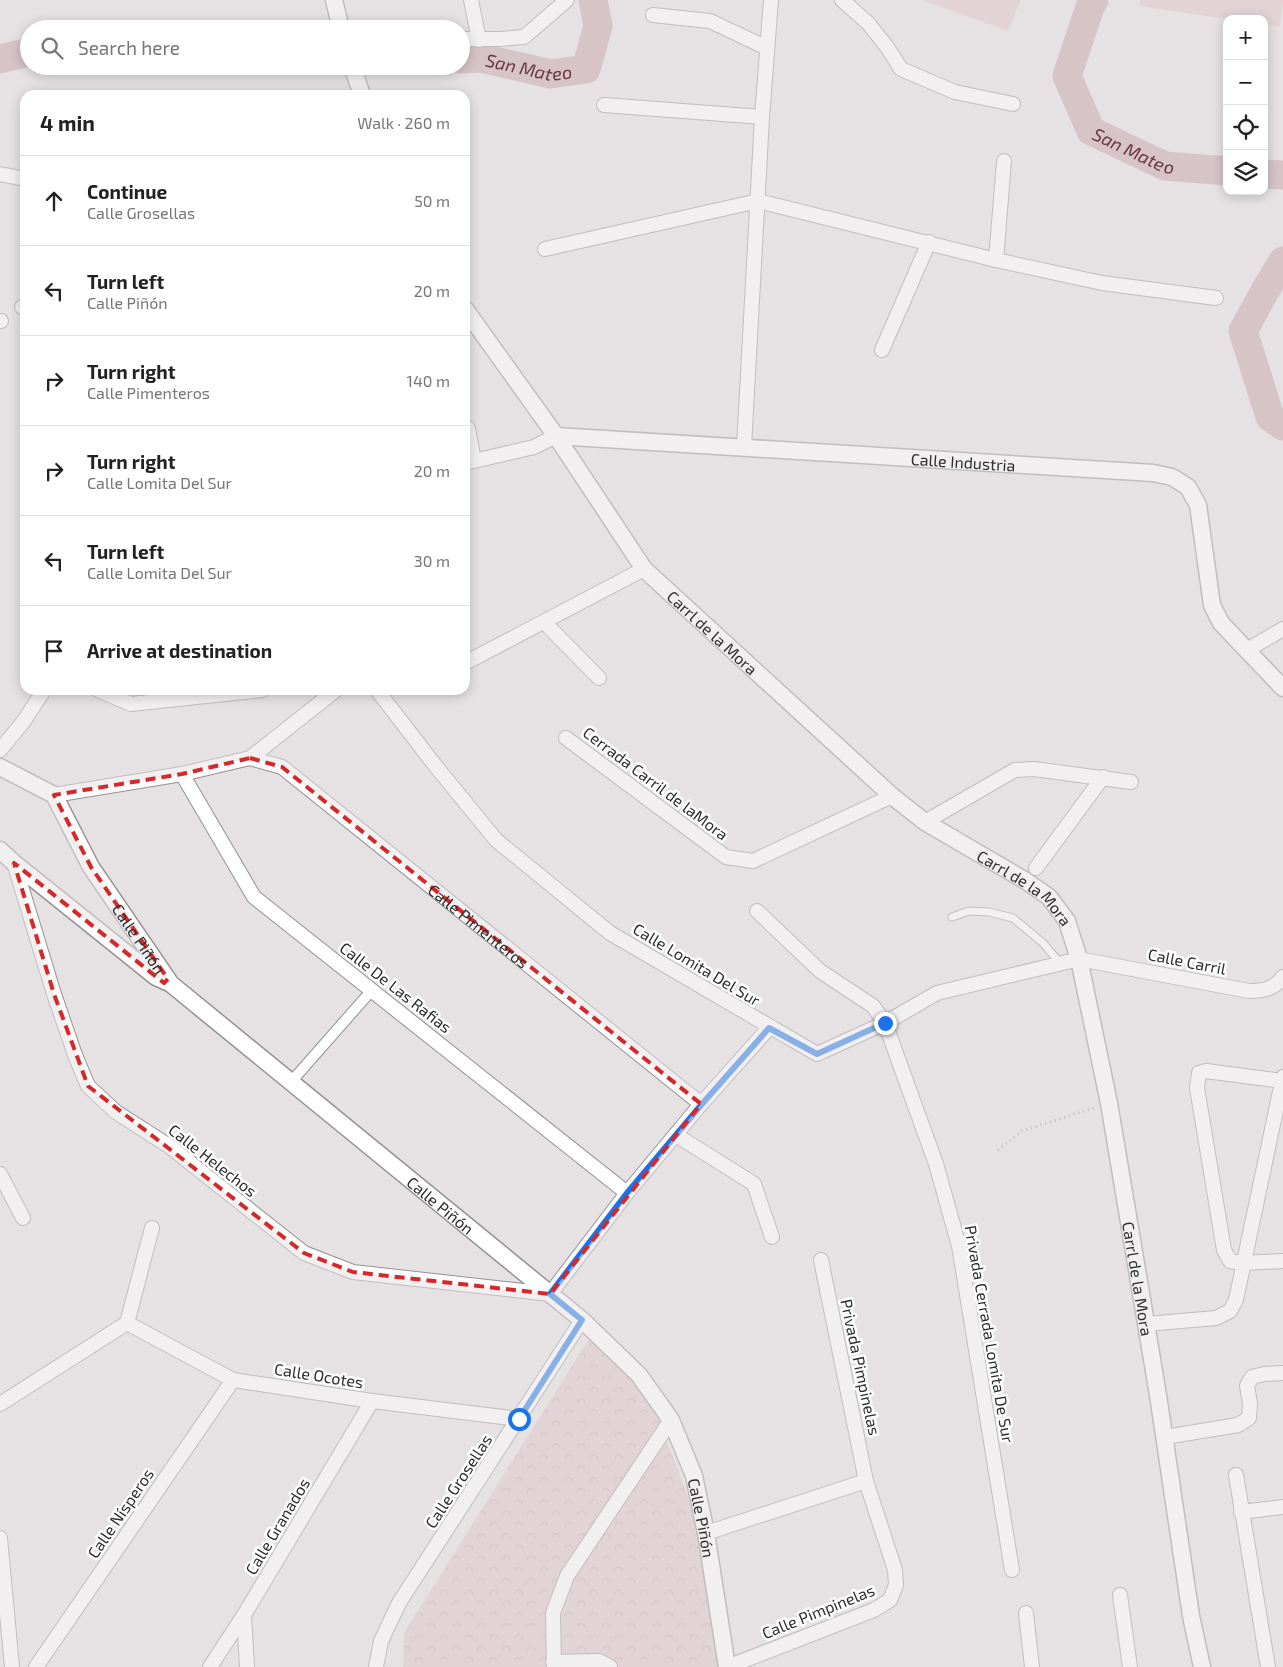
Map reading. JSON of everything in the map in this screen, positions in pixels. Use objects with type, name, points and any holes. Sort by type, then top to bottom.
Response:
[{"type":"street","points":[[334,0],[339,20]]},
{"type":"street","points":[[471,0],[480,40]]},
{"type":"street","points":[[470,39],[524,37],[567,0]]},
{"type":"street","points":[[744,446],[762,117],[771,0]]},
{"type":"street","points":[[842,0],[868,23],[901,69],[955,92],[1013,104]]},
{"type":"street","points":[[653,16],[710,21],[767,48]]},
{"type":"street","points":[[355,75],[360,90]]},
{"type":"street","points":[[604,105],[762,117]]},
{"type":"street","points":[[996,260],[1004,161]]},
{"type":"street","points":[[1,174],[20,178]]},
{"type":"street","points":[[545,250],[758,201],[996,260],[1102,283],[1216,298]]},
{"type":"street","points":[[882,350],[929,242]]},
{"type":"street","name":"Carrl de la Mora","points":[[470,316],[556,436],[644,569],[892,796],[925,822],[1026,881],[1049,897],[1067,921],[1079,959],[1109,1103],[1165,1437],[1191,1616],[1202,1667]]},
{"type":"street","points":[[470,462],[534,447],[556,436]]},
{"type":"street","name":"Calle Industria","points":[[556,436],[744,446],[1153,473],[1172,477],[1188,487],[1198,505],[1212,605],[1221,623],[1283,688]]},
{"type":"street","points":[[470,660],[644,569]]},
{"type":"street","points":[[544,622],[599,678]]},
{"type":"street","points":[[1247,650],[1283,629]]},
{"type":"street","points":[[0,750],[24,721],[41,695]]},
{"type":"street","points":[[131,697],[168,695]]},
{"type":"street","name":"Calle Pimenteros","points":[[54,795],[182,774],[250,758],[330,695]]},
{"type":"street","name":"Calle Lomita Del Sur","points":[[380,695],[496,840],[610,933],[769,1028],[817,1054],[885,1023],[938,993],[1079,959]]},
{"type":"street","name":"Cerrada Carril de laMora","points":[[566,738],[726,857],[754,861],[892,796]]},
{"type":"street","name":"Calle Pimenteros","points":[[250,758],[282,767],[702,1104]]},
{"type":"street","points":[[0,767],[54,795]]},
{"type":"street","points":[[925,822],[1015,770],[1034,769],[1131,782]]},
{"type":"street","name":"Calle De Las Rafias","points":[[182,774],[254,897],[627,1193]]},
{"type":"street","points":[[1036,868],[1103,777]]},
{"type":"street","name":"Calle Piñón","points":[[54,795],[91,867],[171,984],[582,1320],[639,1375],[671,1420],[694,1476],[706,1533],[727,1667]]},
{"type":"street","points":[[0,850],[156,976],[171,984]]},
{"type":"street","name":"Calle Helechos","points":[[14,863],[54,994],[75,1055],[88,1086],[116,1112],[169,1146],[304,1254],[353,1272],[550,1294]]},
{"type":"street","name":"Privada Cerrada Lomita De Sur","points":[[757,911],[820,971],[873,1006],[885,1023],[936,1164],[959,1246],[1012,1570]]},
{"type":"street","name":"Calle Carril","points":[[1079,959],[1250,991],[1264,991],[1277,984],[1283,977]]},
{"type":"street","points":[[291,1082],[372,990]]},
{"type":"street","points":[[550,1294],[627,1193],[769,1028]]},
{"type":"street","points":[[1146,1324],[1216,1318],[1230,1311],[1236,1300],[1243,1263],[1282,1079],[1206,1071],[1199,1073],[1197,1088],[1224,1250],[1230,1261],[1243,1263],[1283,1261]]},
{"type":"street","points":[[676,1135],[754,1184],[772,1237]]},
{"type":"street","points":[[0,1174],[23,1218]]},
{"type":"street","points":[[0,1404],[127,1323],[152,1228]]},
{"type":"street","name":"Privada Pimpinelas","points":[[821,1260],[866,1481]]},
{"type":"street","name":"Calle Grosellas","points":[[376,1667],[381,1641],[398,1603],[582,1320]]},
{"type":"street","name":"Calle Ocotes","points":[[127,1323],[233,1380],[372,1402],[519,1419]]},
{"type":"street","points":[[1165,1437],[1238,1425],[1249,1418],[1250,1403],[1247,1386],[1252,1377],[1283,1373]]},
{"type":"street","name":"Calle Nísperos","points":[[36,1667],[233,1380]]},
{"type":"street","name":"Calle Granados","points":[[210,1667],[244,1615],[372,1402]]},
{"type":"street","points":[[610,1667],[599,1661],[554,1664],[553,1613],[567,1576],[671,1420]]},
{"type":"street","points":[[1236,1475],[1268,1667]]},
{"type":"street","points":[[706,1533],[866,1481]]},
{"type":"street","name":"Calle Pimpinelas","points":[[727,1667],[874,1610],[890,1600],[896,1585],[896,1570],[866,1481]]},
{"type":"street","points":[[1241,1512],[1283,1507]]},
{"type":"street","points":[[0,1538],[12,1667]]},
{"type":"street","points":[[1120,1594],[1130,1667]]},
{"type":"street","points":[[1026,1613],[1032,1667]]},
{"type":"street","points":[[244,1615],[247,1667]]},
{"type":"lane","points":[[952,917],[969,910],[989,912],[1013,918],[1044,943],[1060,964]]},
{"type":"path","points":[[998,1150],[1022,1131],[1109,1103]]},
{"type":"highlighted area","points":[[250,758],[282,767],[701,1104],[550,1294],[353,1272],[304,1253],[88,1086],[54,994],[14,863],[164,983],[168,979],[91,867],[54,795],[182,774]]},
{"type":"green space","points":[[922,0],[1021,0],[1008,31]]},
{"type":"green space","points":[[1140,0],[1283,0],[1280,27],[1268,25],[1268,15],[1223,15],[1223,18],[1139,6]]},
{"type":"green space","points":[[589,1339],[647,1388],[699,1526],[718,1667],[403,1667],[404,1633]]},
{"type":"waterway","name":"San Mateo","points":[[470,59],[481,58],[551,74],[586,69],[598,26],[593,0]]},
{"type":"waterway","name":"San Mateo","points":[[1094,0],[1067,76],[1091,131],[1165,166],[1223,171]]},
{"type":"waterway","name":"San Mateo","points":[[0,59],[20,54]]},
{"type":"waterway","name":"San Mateo","points":[[1268,174],[1283,175]]},
{"type":"waterway","name":"San Mateo","points":[[1283,261],[1243,331],[1270,417],[1283,426]]},
{"type":"route","points":[[519,1419],[582,1320],[550,1294],[627,1193],[769,1028],[817,1054],[885,1023]]}]
